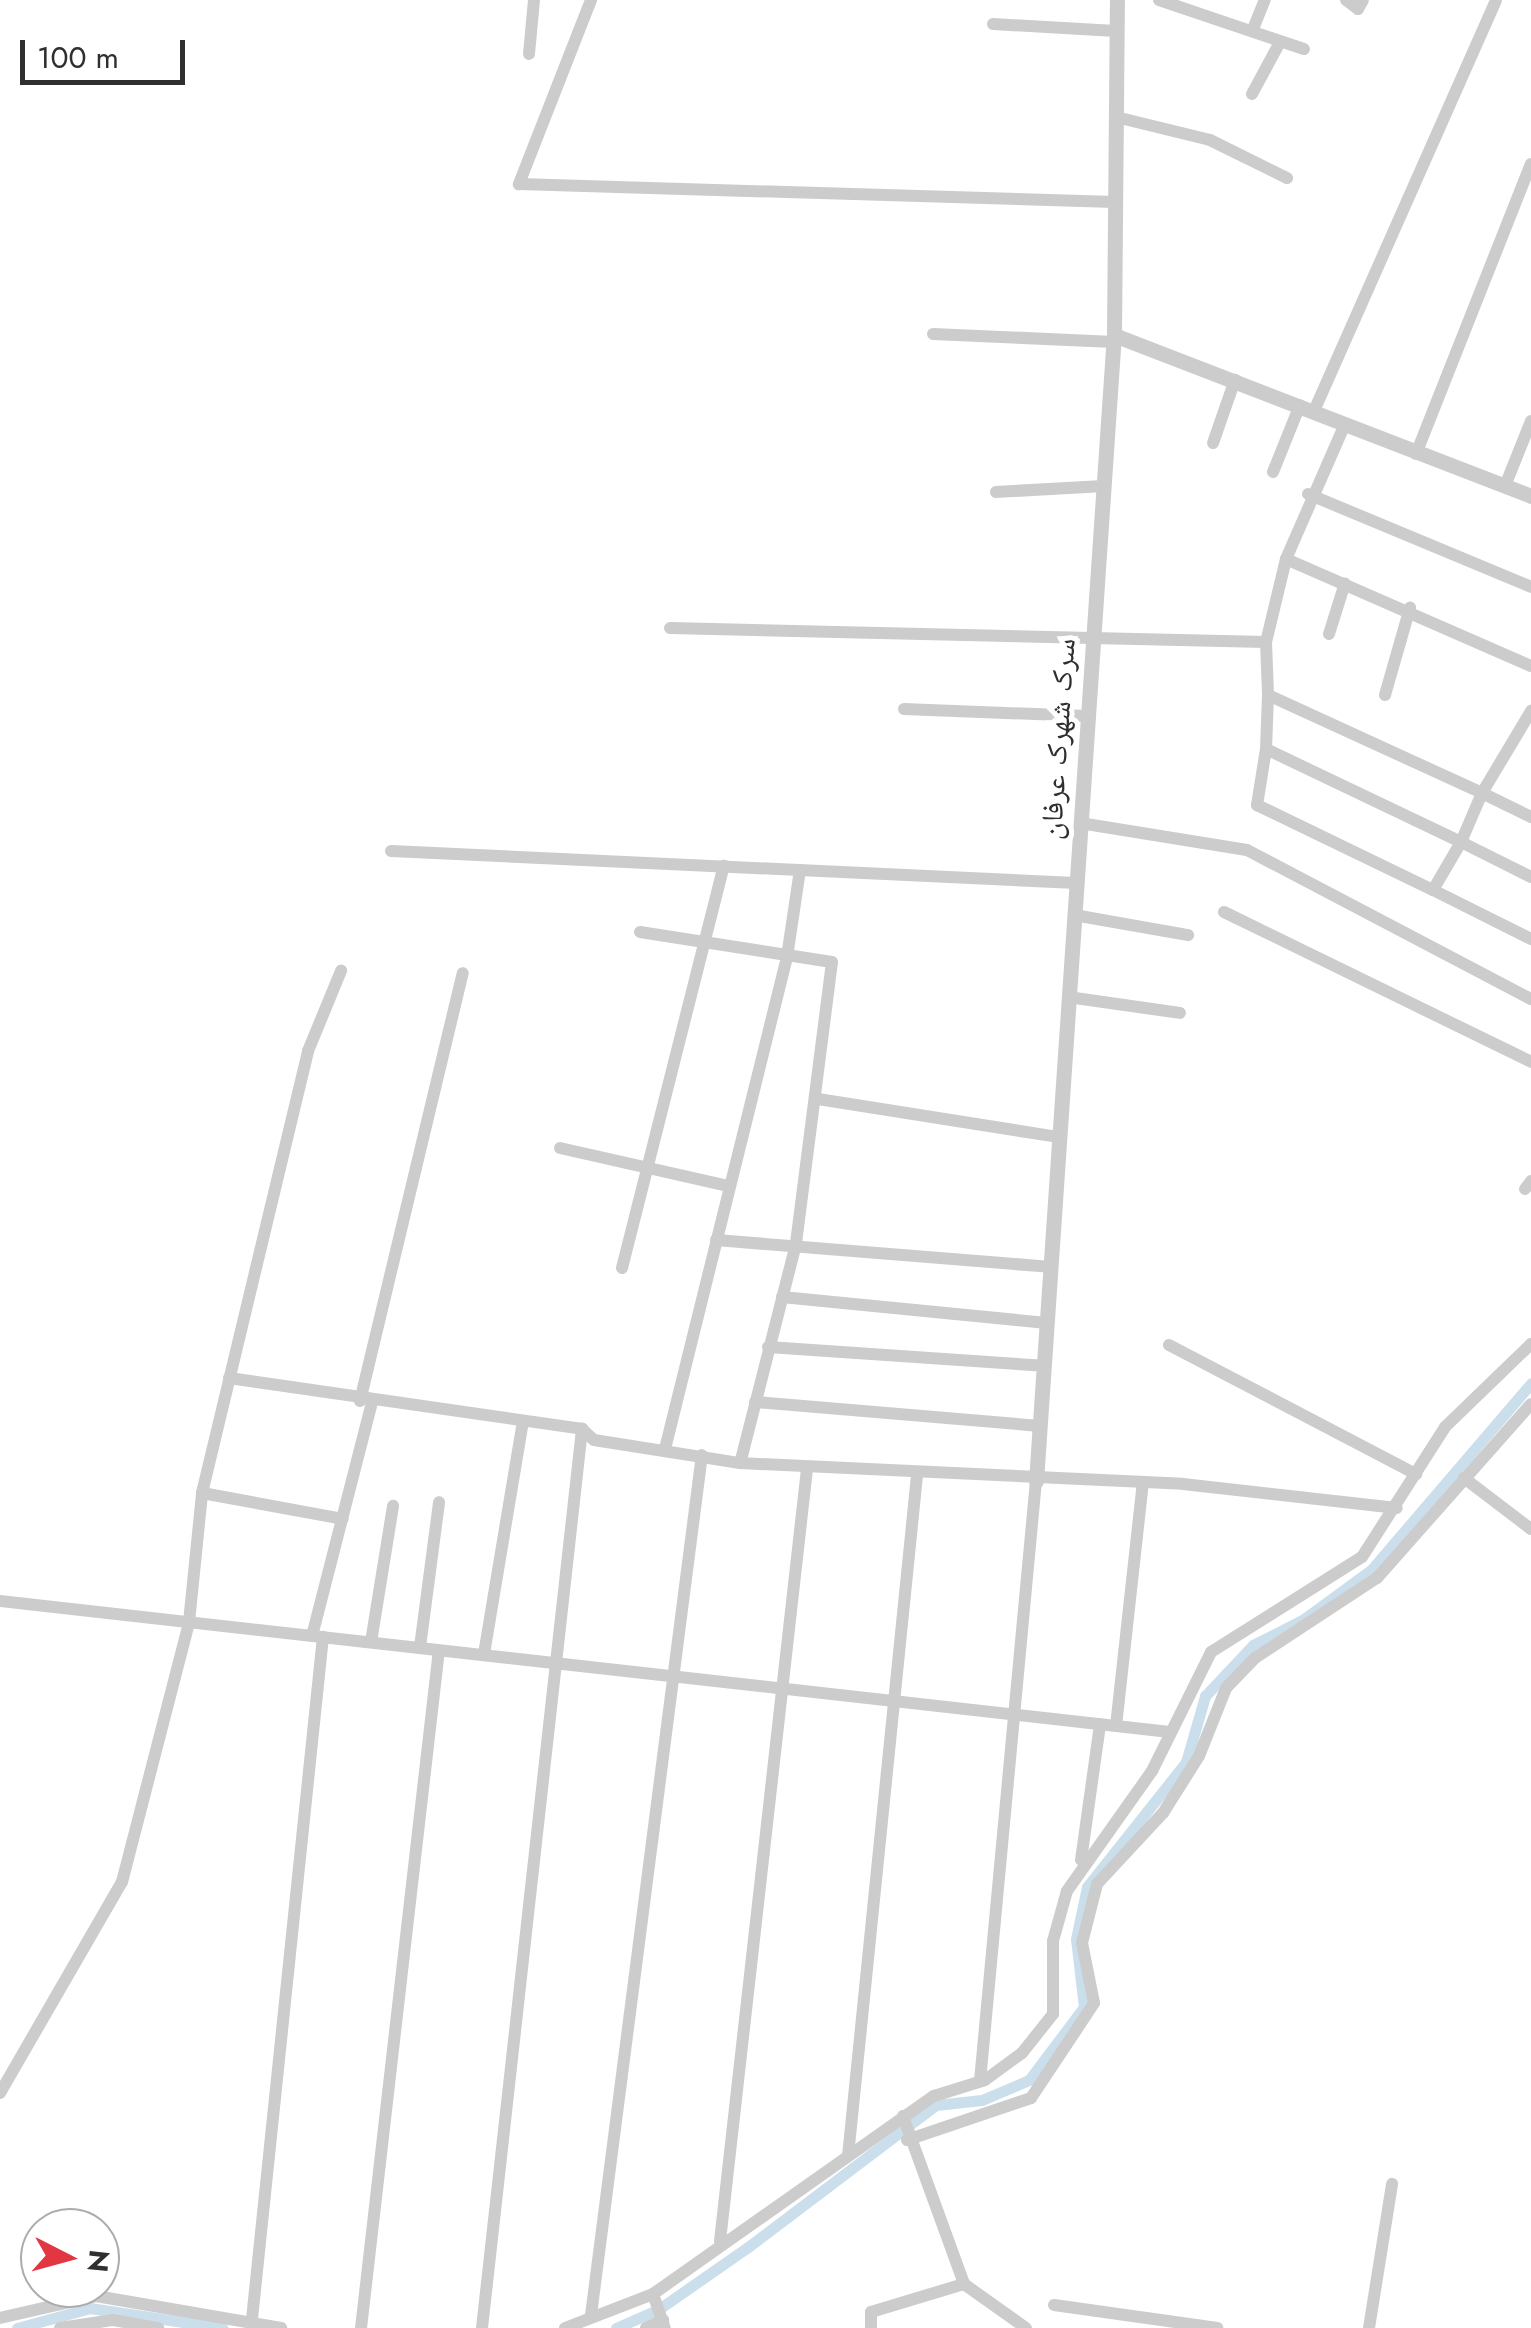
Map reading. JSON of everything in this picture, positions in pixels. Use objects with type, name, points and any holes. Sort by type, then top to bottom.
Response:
[{"type":"street","points":[[530,54],[534,0]]},
{"type":"street","points":[[592,0],[520,184],[1115,202]]},
{"type":"street","name":"سرک شهرک عرفان","points":[[1036,1481],[1114,338],[1116,0]]},
{"type":"street","points":[[1160,0],[1253,29],[1304,50]]},
{"type":"street","points":[[1253,29],[1265,0]]},
{"type":"street","points":[[1346,0],[1358,9],[1362,0]]},
{"type":"street","points":[[1273,472],[1307,408],[1489,3]]},
{"type":"street","points":[[993,24],[1116,31]]},
{"type":"street","points":[[1252,94],[1280,42]]},
{"type":"street","points":[[1116,117],[1210,140],[1288,178]]},
{"type":"street","points":[[1416,454],[1531,164]]},
{"type":"street","points":[[933,334],[1114,338],[1235,380],[1531,496]]},
{"type":"street","points":[[1213,443],[1235,380]]},
{"type":"street","points":[[1505,486],[1531,421]]},
{"type":"street","points":[[1345,424],[1308,494],[1286,559],[1266,642],[1266,749],[1257,805],[1531,939]]},
{"type":"street","points":[[996,492],[1104,486]]},
{"type":"street","points":[[1308,494],[1531,587]]},
{"type":"street","points":[[1286,559],[1410,608],[1531,666]]},
{"type":"street","points":[[1329,634],[1345,583]]},
{"type":"street","points":[[1385,695],[1410,608]]},
{"type":"street","points":[[670,628],[1266,642]]},
{"type":"street","points":[[1268,695],[1531,817]]},
{"type":"street","points":[[904,709],[1087,716]]},
{"type":"street","points":[[1433,890],[1461,842],[1482,792],[1525,739],[1531,711]]},
{"type":"street","points":[[1266,749],[1531,878]]},
{"type":"street","points":[[1080,823],[1247,850],[1531,999]]},
{"type":"street","points":[[390,850],[1076,883]]},
{"type":"street","points":[[622,1268],[698,942],[724,866]]},
{"type":"street","points":[[665,1449],[787,957],[800,870]]},
{"type":"street","points":[[1224,912],[1531,1062]]},
{"type":"street","points":[[1074,915],[1188,935]]},
{"type":"street","points":[[640,932],[832,962],[818,1099],[796,1244],[740,1463]]},
{"type":"street","points":[[0,2093],[122,1882],[189,1622],[202,1493],[229,1378],[308,1051],[341,971]]},
{"type":"street","points":[[252,2319],[318,1636],[366,1402],[463,973]]},
{"type":"street","points":[[1068,997],[1180,1013]]},
{"type":"street","points":[[818,1099],[1059,1138]]},
{"type":"street","points":[[560,1148],[729,1186]]},
{"type":"street","points":[[716,1240],[1050,1266]]},
{"type":"street","points":[[782,1298],[1046,1323]]},
{"type":"street","points":[[1081,1864],[1152,1771],[1211,1652],[1362,1557],[1397,1508],[1444,1427],[1531,1344]]},
{"type":"street","points":[[1169,1345],[1416,1474]]},
{"type":"street","points":[[768,1347],[1044,1366]]},
{"type":"street","points":[[229,1378],[366,1402],[582,1429],[594,1440],[740,1463],[917,1476],[1143,1482],[1397,1508]]},
{"type":"street","points":[[755,1402],[1040,1426]]},
{"type":"street","points":[[904,2128],[1032,2098],[1094,2003],[1082,1943],[1097,1884],[1163,1813],[1199,1756],[1226,1688],[1254,1658],[1378,1576],[1529,1410]]},
{"type":"street","points":[[484,1654],[523,1422]]},
{"type":"street","points":[[482,2328],[552,1662],[582,1429]]},
{"type":"street","points":[[590,2315],[702,1455]]},
{"type":"street","points":[[720,2241],[807,1469]]},
{"type":"street","points":[[848,2156],[917,1476]]},
{"type":"street","points":[[1464,1478],[1531,1529]]},
{"type":"street","points":[[980,2081],[1036,1481]]},
{"type":"street","points":[[1116,1726],[1143,1482]]},
{"type":"street","points":[[202,1493],[343,1520]]},
{"type":"street","points":[[420,1647],[438,1502]]},
{"type":"street","points":[[371,1642],[393,1506]]},
{"type":"street","points":[[1362,1557],[1378,1576]]},
{"type":"street","points":[[0,1601],[552,1662],[671,1671],[781,1688],[1170,1732]]},
{"type":"street","points":[[360,2328],[439,1650]]},
{"type":"street","points":[[565,2328],[590,2315],[655,2298],[720,2241],[848,2156],[904,2128],[1022,2053],[1053,2014],[1053,1941],[1081,1864],[1100,1724]]},
{"type":"street","points":[[904,2128],[964,2284],[1026,2328]]},
{"type":"street","points":[[1369,2328],[1392,2184]]},
{"type":"street","points":[[870,2328],[871,2312],[964,2284]]},
{"type":"street","points":[[0,2318],[96,2296],[252,2319],[282,2328]]},
{"type":"street","points":[[646,2328],[664,2324],[655,2298]]},
{"type":"street","points":[[1054,2305],[1218,2328]]},
{"type":"street","points":[[60,2328],[113,2320],[158,2328]]},
{"type":"waterway","points":[[616,2328],[659,2309],[748,2247],[936,2105],[982,2100],[1029,2080],[1084,2007],[1076,1939],[1087,1887],[1186,1762],[1205,1696],[1253,1645],[1304,1619],[1371,1570],[1531,1383]]},
{"type":"waterway","points":[[17,2328],[90,2308],[223,2328]]}]
